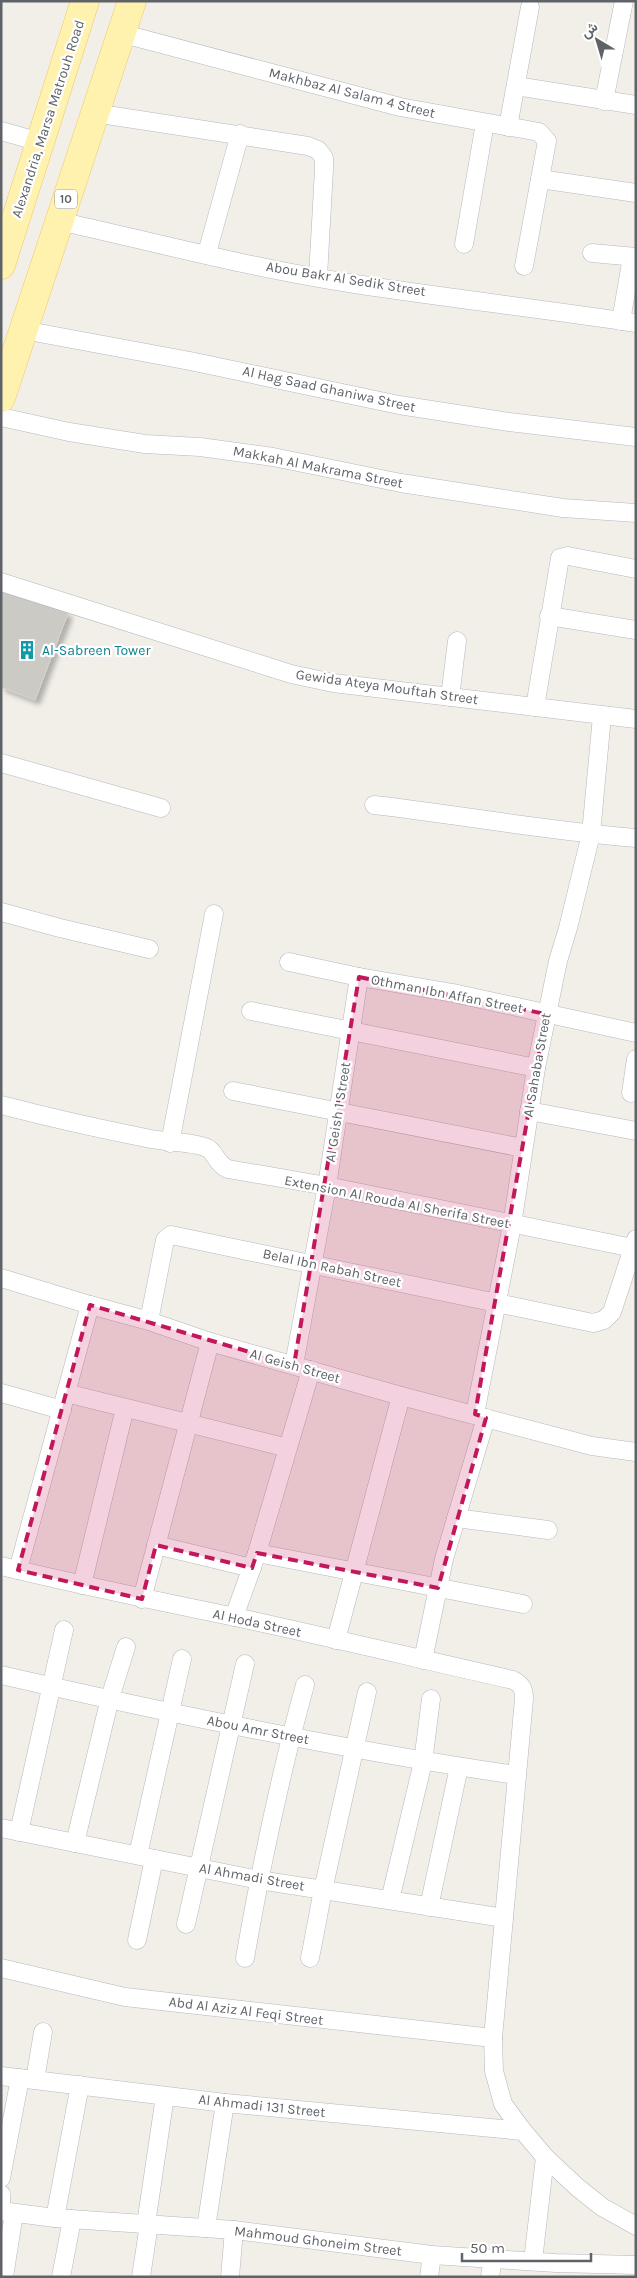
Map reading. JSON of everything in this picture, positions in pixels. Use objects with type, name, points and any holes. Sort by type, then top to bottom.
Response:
[{"type":"main road","name":"10","points":[[1,398],[132,1]]},
{"type":"main road","name":"Alexandria, Marsa Matrouh Road","points":[[1,265],[40,142],[79,3]]},
{"type":"street","points":[[604,101],[624,1]]},
{"type":"street","points":[[508,127],[530,7]]},
{"type":"street","name":"Makhbaz Al Salam 4 Street","points":[[120,33],[400,107],[539,132],[547,142],[524,266]]},
{"type":"street","points":[[516,86],[636,105]]},
{"type":"street","points":[[94,113],[240,134],[308,146],[318,150],[324,158],[318,277]]},
{"type":"street","points":[[464,244],[485,123]]},
{"type":"street","points":[[1,131],[40,142]]},
{"type":"street","points":[[207,254],[240,134]]},
{"type":"street","points":[[540,179],[636,193]]},
{"type":"street","name":"Abou Bakr Al Sedik Street","points":[[59,221],[318,277],[628,322]]},
{"type":"street","points":[[592,253],[634,257],[628,322]]},
{"type":"street","name":"Al Hag Saad Ghaniwa Street","points":[[23,330],[190,361],[399,404],[509,422],[636,437]]},
{"type":"street","name":"Makkah Al Makrama Street","points":[[1,417],[69,432],[145,444],[200,446],[273,457],[401,483],[553,507],[636,513]]},
{"type":"street","points":[[535,707],[560,558],[568,556],[636,569]]},
{"type":"street","name":"Gewida Ateya Mouftah Street","points":[[1,582],[291,674],[333,682],[636,719]]},
{"type":"street","points":[[549,616],[636,630]]},
{"type":"street","points":[[450,697],[458,641]]},
{"type":"street","name":"Al Sahaba Street","points":[[423,1660],[438,1588],[481,1416],[546,1014],[591,834],[602,716]]},
{"type":"street","points":[[1,763],[160,808]]},
{"type":"street","points":[[374,805],[591,834],[636,838]]},
{"type":"street","points":[[1,912],[149,949]]},
{"type":"street","points":[[170,1143],[214,914]]},
{"type":"street","name":"Othman Ibn Affan Street","points":[[289,962],[359,977],[453,993],[636,1033]]},
{"type":"street","name":"Al Geish 1 Street","points":[[294,1365],[314,1264],[359,977]]},
{"type":"street","points":[[251,1011],[536,1068]]},
{"type":"street","points":[[631,1093],[636,1059]]},
{"type":"street","points":[[233,1091],[524,1148]]},
{"type":"street","name":"Extension Al Rouda Al Sherifa Street","points":[[1,1105],[63,1122],[170,1143],[205,1147],[213,1152],[218,1162],[228,1168],[327,1186],[512,1225],[634,1244]]},
{"type":"street","points":[[529,1111],[636,1130]]},
{"type":"street","name":"Belal Ibn Rabah Street","points":[[149,1321],[165,1240],[171,1236],[593,1323],[604,1320],[612,1312],[634,1244]]},
{"type":"street","name":"Al Geish Street","points":[[1,1278],[149,1321],[210,1342],[402,1396],[592,1446],[636,1452]]},
{"type":"street","points":[[10,1568],[64,1402],[90,1305]]},
{"type":"street","points":[[142,1599],[210,1342]]},
{"type":"street","points":[[234,1617],[254,1560],[311,1370]]},
{"type":"street","points":[[1,1393],[125,1408],[288,1448]]},
{"type":"street","points":[[336,1640],[353,1571],[402,1396]]},
{"type":"street","points":[[82,1585],[125,1408]]},
{"type":"street","points":[[456,1518],[548,1530]]},
{"type":"street","points":[[156,1545],[254,1560],[353,1571],[523,1604]]},
{"type":"street","name":"Al Hoda Street","points":[[10,1568],[142,1599],[234,1617],[513,1680],[520,1684],[524,1691],[516,1776]]},
{"type":"street","points":[[19,1832],[64,1630]]},
{"type":"street","points":[[75,1843],[110,1698],[126,1647]]},
{"type":"street","points":[[137,1940],[146,1857],[170,1712],[182,1659]]},
{"type":"street","points":[[186,1924],[245,1664]]},
{"type":"street","name":"Abou Amr Street","points":[[1,1675],[231,1725],[423,1762],[516,1776]]},
{"type":"street","points":[[245,1958],[259,1880],[291,1736],[305,1685]]},
{"type":"street","points":[[310,1958],[323,1890],[367,1692]]},
{"type":"street","points":[[390,1900],[423,1762],[431,1698]]},
{"type":"street","points":[[429,1907],[460,1767]]},
{"type":"street","points":[[516,1776],[492,2038],[494,2071],[503,2104],[545,2157],[602,2207],[636,2226]]},
{"type":"street","name":"Al Ahmadi Street","points":[[1,1828],[259,1880],[504,1918]]},
{"type":"street","name":"Abd Al Aziz Al Feqi Street","points":[[1,1968],[126,1997],[492,2038]]},
{"type":"street","points":[[1,2178],[27,2079],[43,2032]]},
{"type":"street","name":"Al Ahmadi 131 Street","points":[[1,2076],[225,2103],[523,2131]]},
{"type":"street","points":[[61,2277],[63,2219],[80,2085]]},
{"type":"street","points":[[141,2277],[165,2096]]},
{"type":"street","points":[[206,2228],[225,2103]]},
{"type":"street","points":[[533,2261],[545,2157]]},
{"type":"street","points":[[1,2194],[5,2209],[4,2277]]},
{"type":"street","name":"Mahmoud Ghoneim Street","points":[[5,2209],[63,2219],[234,2230],[432,2254],[533,2261],[555,2270],[628,2269]]},
{"type":"street","points":[[230,2277],[234,2230]]},
{"type":"street","points":[[429,2277],[432,2254]]},
{"type":"street","points":[[490,2277],[492,2258]]},
{"type":"highlighted area","points":[[359,977],[546,1014],[475,1414],[486,1418],[438,1588],[257,1553],[252,1568],[156,1545],[142,1599],[18,1570],[90,1305],[294,1365]]},
{"type":"building","name":"Al-Sabreen Tower","points":[[1,588],[68,613],[35,700],[1,687]]},
{"type":"place","name":"Al-Sabreen Tower","points":[[27,650]]}]
